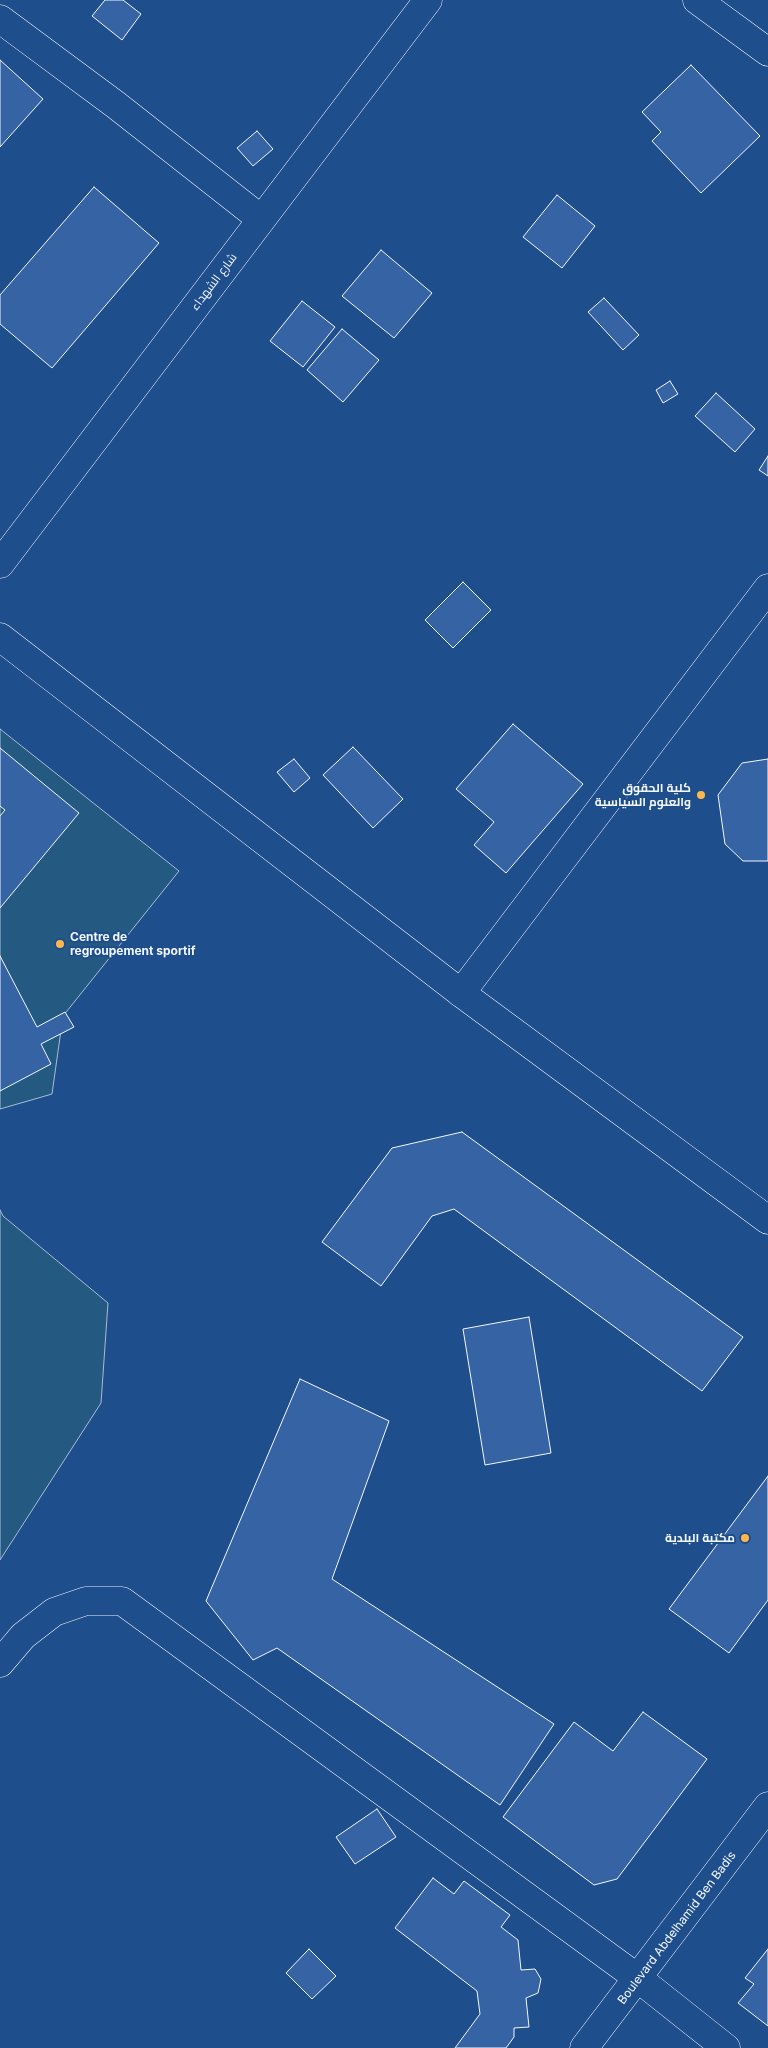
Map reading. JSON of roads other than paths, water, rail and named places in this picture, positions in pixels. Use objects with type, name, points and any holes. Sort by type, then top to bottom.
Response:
[{"type":"street","name":"شارع الشهداء","points":[[0,564],[428,0]]},
{"type":"street","points":[[697,0],[768,52]]},
{"type":"street","points":[[0,19],[116,105],[261,219]]},
{"type":"street","points":[[461,993],[768,588]]},
{"type":"street","points":[[0,637],[461,993],[768,1220]]},
{"type":"street","points":[[0,1663],[23,1636],[54,1612],[86,1601],[122,1601],[639,1979],[726,2048]]},
{"type":"street","name":"Boulevard Abdelhamid Ben Badis","points":[[584,2048],[639,1979],[768,1806]]},
{"type":"place","name":"كلية الحقوق والعلوم السياسية","points":[[701,795]]},
{"type":"place","name":"Centre de regroupement sportif","points":[[60,944]]},
{"type":"place","name":"مكتبة البلدية","points":[[745,1538]]}]
